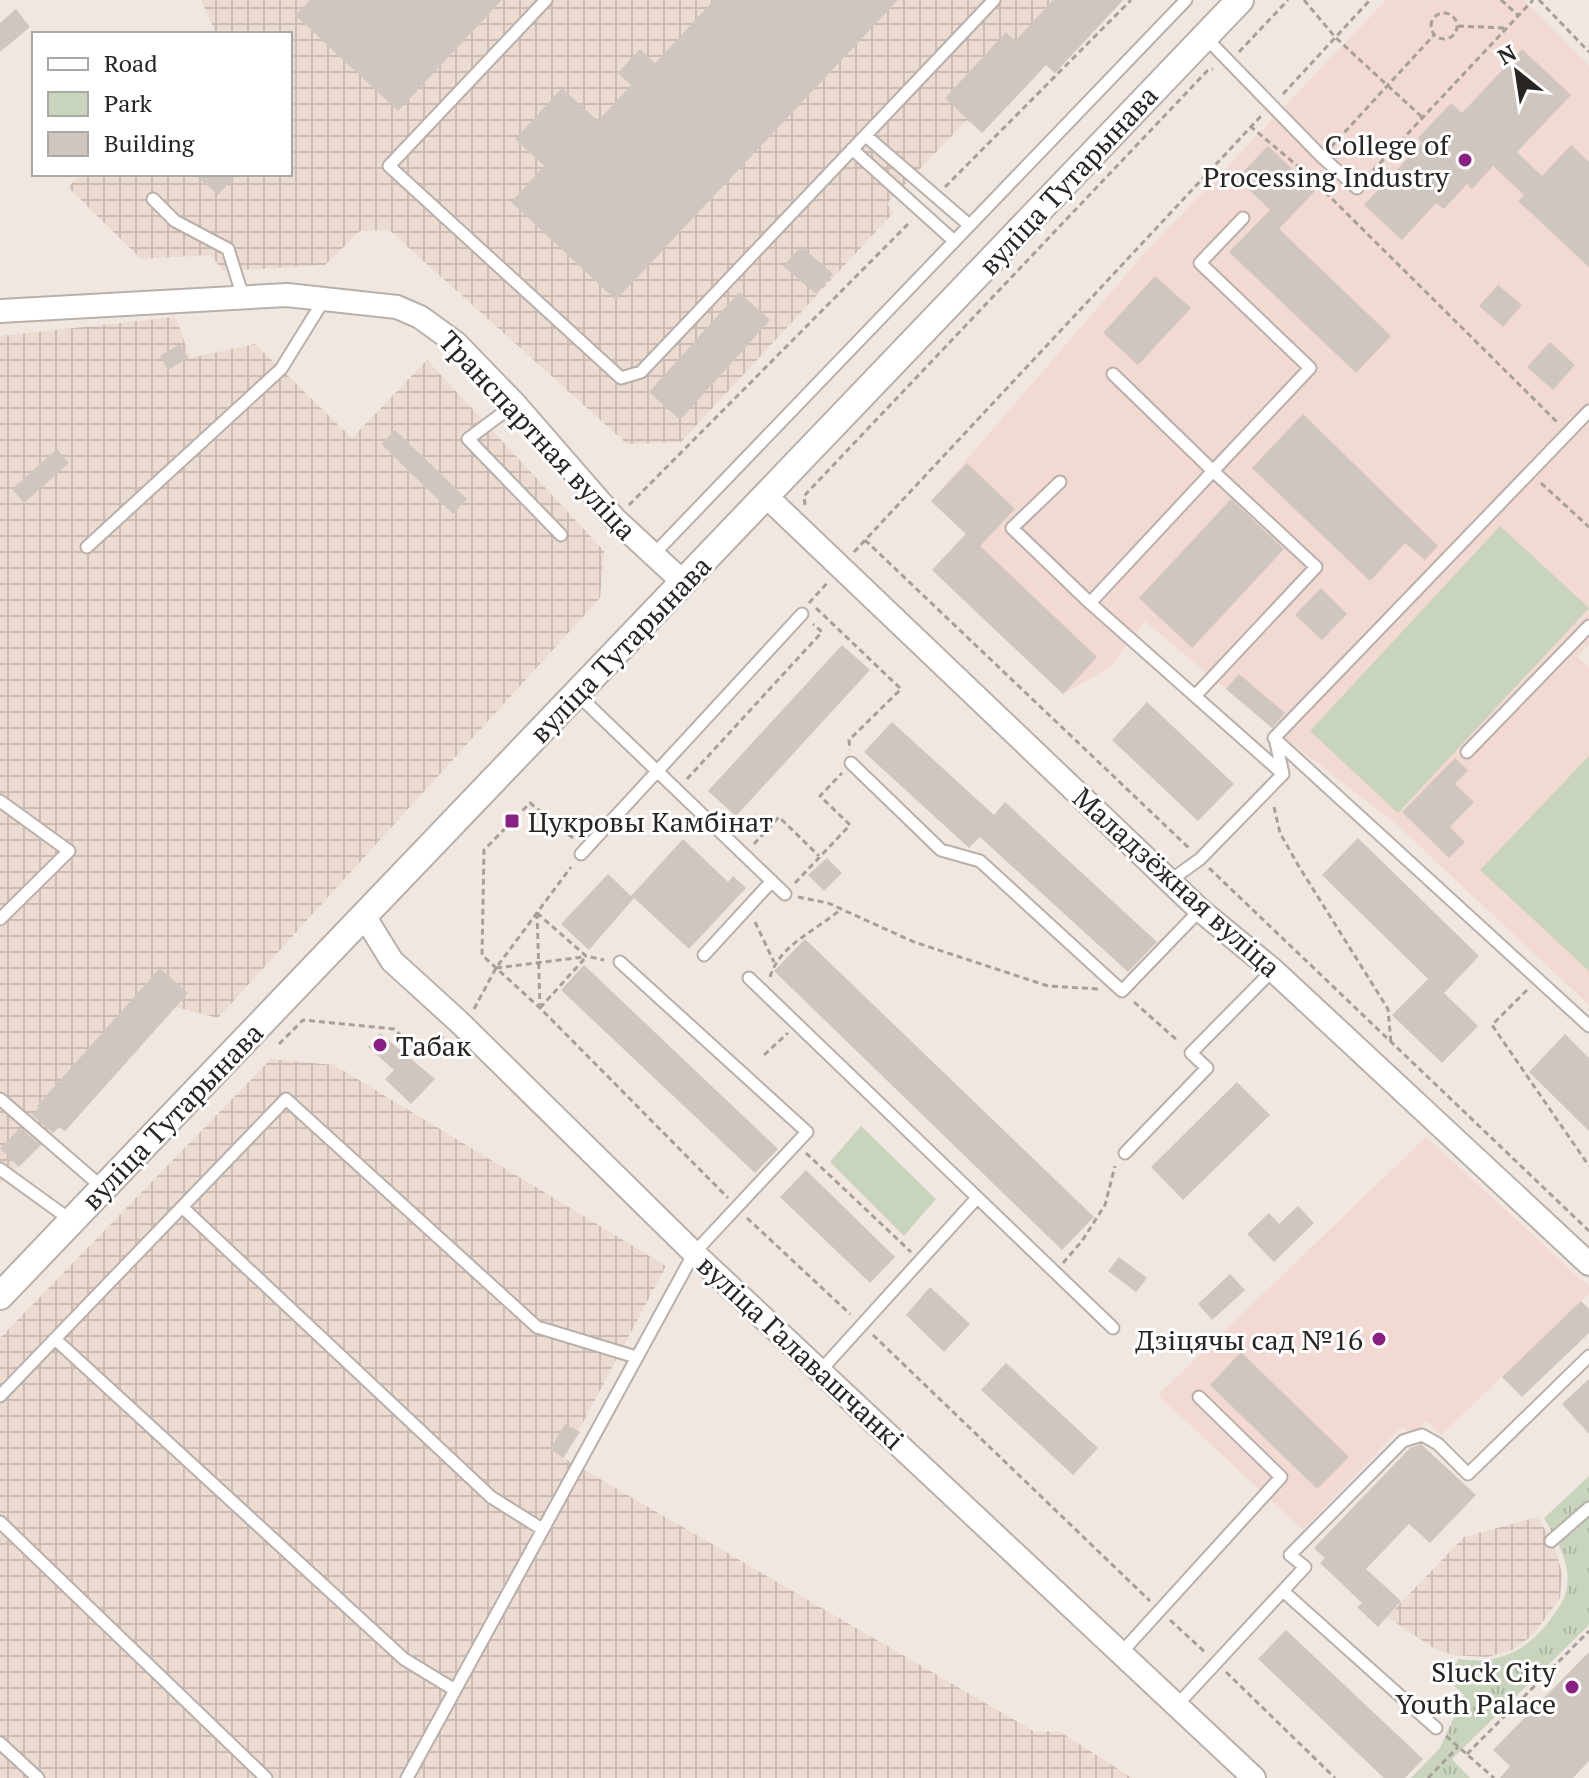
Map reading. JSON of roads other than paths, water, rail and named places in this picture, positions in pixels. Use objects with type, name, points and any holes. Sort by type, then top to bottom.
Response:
[{"type":"street","name":"вуліца Тутарынава","points":[[0,1296],[1240,0]]},
{"type":"street","name":"Транспартная вуліца","points":[[0,311],[243,297],[325,298],[397,307],[420,317],[456,343],[515,404],[615,519],[684,583]]},
{"type":"street","name":"Маладзёжная вуліца","points":[[767,497],[838,570],[1200,910],[1273,970],[1589,1264]]},
{"type":"street","name":"вуліца Галавашчанкі","points":[[363,914],[392,961],[458,1021],[694,1253],[1254,1778]]},
{"type":"lane","points":[[546,0],[389,166],[621,378],[641,372],[994,0]]},
{"type":"lane","points":[[653,555],[1186,0]]},
{"type":"lane","points":[[1204,36],[1228,64],[1357,188]]},
{"type":"lane","points":[[866,136],[968,224]]},
{"type":"lane","points":[[852,149],[953,240]]},
{"type":"lane","points":[[153,199],[175,221],[228,249],[243,297]]},
{"type":"lane","points":[[1090,603],[1310,368],[1200,263],[1243,218]]},
{"type":"lane","points":[[87,547],[281,369],[325,298]]},
{"type":"lane","points":[[1113,374],[1316,567],[1195,696]]},
{"type":"lane","points":[[515,404],[468,439],[561,535]]},
{"type":"lane","points":[[1274,738],[1589,411]]},
{"type":"lane","points":[[1060,482],[1012,528],[1090,603],[1283,774]]},
{"type":"lane","points":[[583,851],[802,614]]},
{"type":"lane","points":[[1467,752],[1589,626]]},
{"type":"lane","points":[[577,694],[785,894]]},
{"type":"lane","points":[[1274,738],[1283,774]]},
{"type":"lane","points":[[1274,738],[1589,1026]]},
{"type":"lane","points":[[851,763],[941,850],[980,861],[1122,991],[1200,910]]},
{"type":"lane","points":[[1171,880],[1200,859],[1283,774]]},
{"type":"lane","points":[[0,801],[69,851],[0,919]]},
{"type":"lane","points":[[704,955],[772,881]]},
{"type":"lane","points":[[407,1778],[694,1253],[807,1132],[620,962]]},
{"type":"lane","points":[[1125,1153],[1207,1068],[1191,1053],[1273,970]]},
{"type":"lane","points":[[749,978],[1113,1328]]},
{"type":"lane","points":[[0,1099],[104,1188]]},
{"type":"lane","points":[[0,1396],[286,1099],[537,1327],[636,1357]]},
{"type":"lane","points":[[0,1169],[72,1221]]},
{"type":"lane","points":[[821,1370],[976,1199]]},
{"type":"lane","points":[[182,1207],[491,1497],[542,1529]]},
{"type":"lane","points":[[55,1339],[404,1659],[455,1690]]},
{"type":"lane","points":[[1177,1705],[1305,1567],[1290,1555],[1403,1441],[1422,1435],[1438,1444],[1468,1474],[1589,1356]]},
{"type":"lane","points":[[1121,1653],[1281,1477],[1199,1397]]},
{"type":"lane","points":[[1551,1541],[1589,1508]]},
{"type":"lane","points":[[0,1522],[266,1778]]},
{"type":"lane","points":[[1283,1591],[1436,1728]]},
{"type":"lane","points":[[0,1743],[38,1778]]},
{"type":"place","name":"College of Processing Industry","points":[[1465,160]]},
{"type":"place","name":"Цукровы Камбінат","points":[[512,821]]},
{"type":"place","name":"Табак","points":[[380,1045]]},
{"type":"place","name":"Дзіцячы сад №16","points":[[1379,1339]]},
{"type":"place","name":"Sluck City Youth Palace","points":[[1572,1687]]}]
